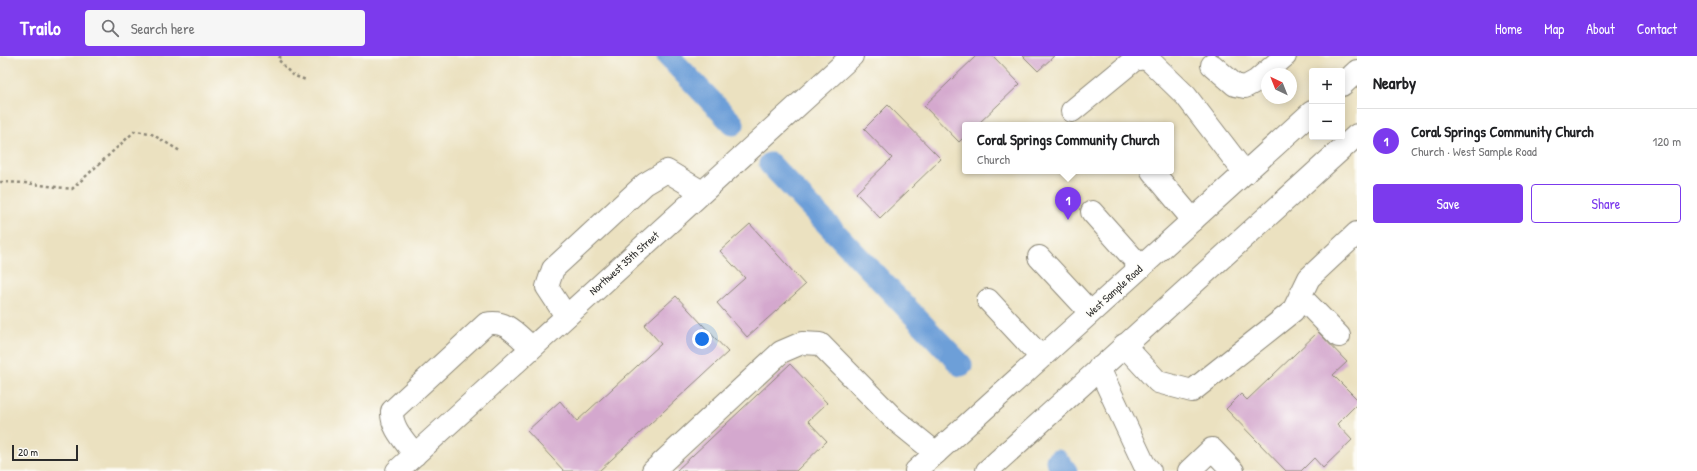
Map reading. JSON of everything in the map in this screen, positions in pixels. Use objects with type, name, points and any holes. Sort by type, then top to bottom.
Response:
[{"type":"main road","name":"Northwest 35th Street","points":[[397,471],[852,56]]},
{"type":"main road","points":[[1212,65],[1234,85],[1245,87],[1256,81],[1285,56]]},
{"type":"main road","points":[[1072,111],[1134,60],[1144,58],[1151,62],[1186,96],[1244,173]]},
{"type":"main road","points":[[1345,82],[1357,71]]},
{"type":"main road","name":"West Sample Road","points":[[916,471],[1309,115]]},
{"type":"main road","points":[[987,471],[1357,135]]},
{"type":"main road","points":[[566,316],[547,287],[553,269],[645,184],[668,172],[702,192]]},
{"type":"main road","points":[[1155,174],[1193,220]]},
{"type":"main road","points":[[1092,212],[1141,267]]},
{"type":"main road","points":[[1124,346],[1158,382],[1192,391],[1293,311],[1309,278],[1357,233]]},
{"type":"main road","points":[[1039,257],[1090,312]]},
{"type":"main road","points":[[1300,296],[1338,336]]},
{"type":"main road","points":[[988,300],[1041,357]]},
{"type":"main road","points":[[414,455],[394,426],[392,411],[486,324],[495,322],[506,326],[532,348]]},
{"type":"main road","points":[[653,471],[782,352],[802,343],[820,344],[894,419],[936,453]]},
{"type":"main road","points":[[1099,368],[1144,464],[1150,471]]},
{"type":"main road","points":[[1189,471],[1212,449],[1233,471]]},
{"type":"path","points":[[281,56],[278,59],[292,75],[306,80]]},
{"type":"path","points":[[0,182],[25,183],[72,189],[135,131],[150,133],[180,151]]},
{"type":"building","points":[[976,56],[993,56],[1020,84],[980,122],[962,122],[962,139],[959,142],[924,106]]},
{"type":"building","points":[[1023,56],[1054,56],[1038,71]]},
{"type":"building","points":[[888,105],[941,159],[880,218],[856,193],[892,158],[864,129]]},
{"type":"building","points":[[750,224],[805,285],[747,337],[717,303],[745,278],[720,251]]},
{"type":"building","points":[[676,296],[728,352],[599,471],[564,471],[527,431],[560,401],[577,421],[661,344],[644,325]]},
{"type":"building","points":[[1318,332],[1347,362],[1333,375],[1357,399],[1357,404],[1337,424],[1352,440],[1323,468],[1314,458],[1301,471],[1286,471],[1226,409],[1241,394],[1247,400]]},
{"type":"building","points":[[790,364],[827,403],[808,421],[827,441],[796,471],[676,471]]},
{"type":"waterway","points":[[668,56],[733,124]]},
{"type":"waterway","points":[[770,164],[961,365]]},
{"type":"waterway","points":[[1057,461],[1066,471]]},
{"type":"place","name":"Coral Springs Community Church","points":[[1068,220]]}]
